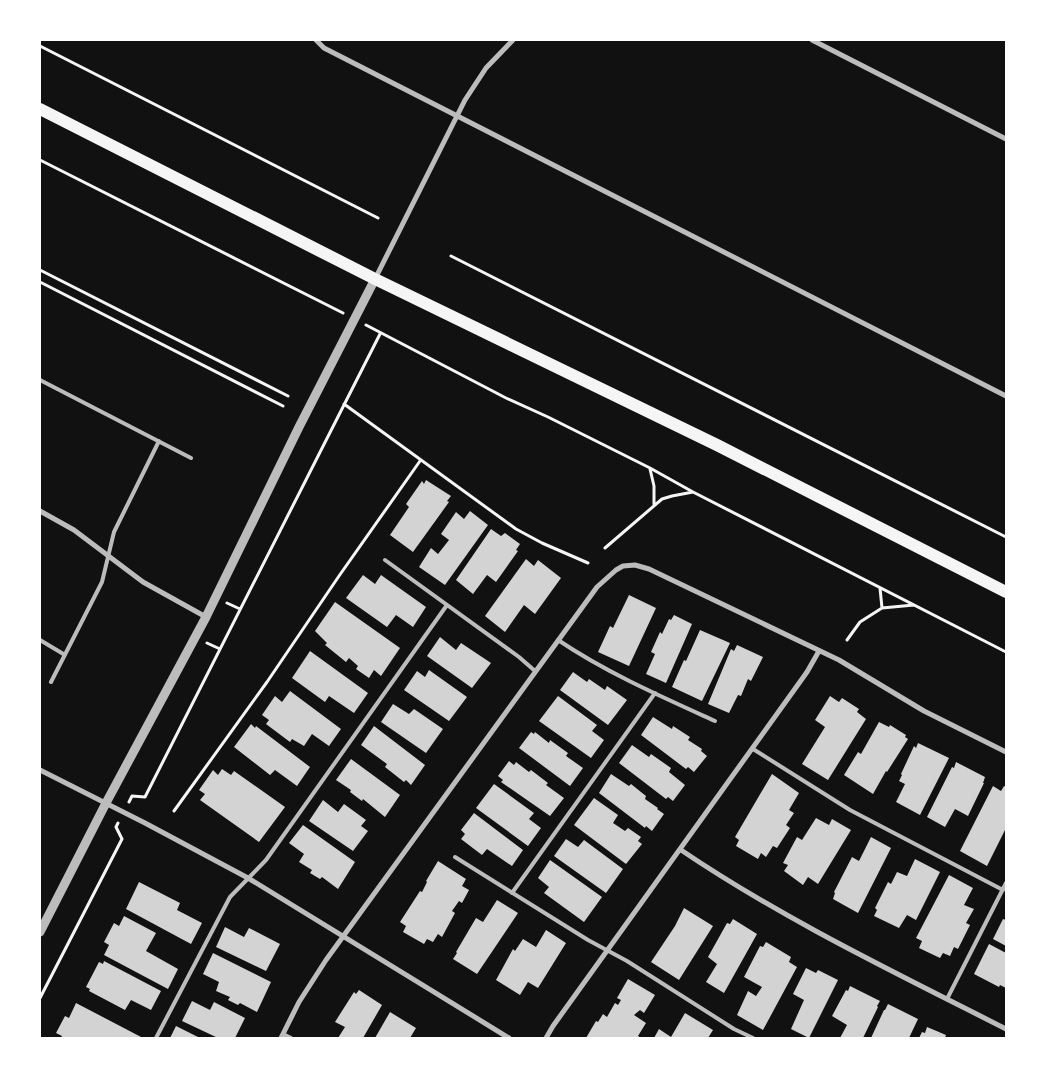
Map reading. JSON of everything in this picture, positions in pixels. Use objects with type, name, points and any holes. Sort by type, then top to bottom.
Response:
[{"type":"main road","points":[[40,109],[375,279],[717,446],[1006,592]]},
{"type":"street","points":[[316,40],[324,48],[1006,396]]},
{"type":"street","points":[[40,932],[106,803],[206,617],[299,427],[470,91],[486,68],[512,40]]},
{"type":"street","points":[[812,40],[1006,139]]},
{"type":"street","points":[[40,511],[74,530],[123,568],[164,595],[206,617]]},
{"type":"street","points":[[282,1036],[308,988],[558,640],[597,587],[623,566],[649,569],[839,660],[924,711],[1006,752]]},
{"type":"street","points":[[546,1038],[753,749],[807,672],[819,651]]},
{"type":"street","points":[[40,770],[248,878],[509,1038]]},
{"type":"street","points":[[681,850],[800,923],[1006,1029]]},
{"type":"lane","points":[[40,380],[191,458]]},
{"type":"lane","points":[[51,682],[102,582],[114,532],[159,441]]},
{"type":"lane","points":[[385,560],[520,657],[536,671]]},
{"type":"lane","points":[[156,1038],[230,897],[266,860],[447,605]]},
{"type":"lane","points":[[40,640],[65,655]]},
{"type":"lane","points":[[558,640],[576,652],[654,693],[714,721]]},
{"type":"lane","points":[[512,893],[654,693]]},
{"type":"lane","points":[[753,749],[850,810],[1003,890]]},
{"type":"lane","points":[[455,857],[753,1038]]},
{"type":"lane","points":[[947,999],[1006,883]]},
{"type":"lane","points":[[282,1036],[292,1038]]},
{"type":"path","points":[[40,46],[378,218]]},
{"type":"path","points":[[40,160],[338,310]]},
{"type":"path","points":[[450,256],[1006,538]]},
{"type":"path","points":[[40,270],[288,396]]},
{"type":"path","points":[[40,282],[283,406]]},
{"type":"path","points":[[374,329],[380,334],[506,398],[548,416],[650,468],[693,492],[1006,652]]},
{"type":"path","points":[[40,998],[122,839],[116,827],[132,796],[145,797],[380,334]]},
{"type":"path","points":[[344,404],[516,529],[542,544],[588,563]]},
{"type":"path","points":[[174,811],[267,682],[420,461]]},
{"type":"path","points":[[650,468],[654,486],[654,505]]},
{"type":"path","points":[[605,548],[654,505],[672,496],[693,492]]},
{"type":"path","points":[[880,588],[882,608]]},
{"type":"path","points":[[227,602],[240,609]]},
{"type":"path","points":[[847,640],[860,622],[882,608],[914,605]]},
{"type":"path","points":[[207,643],[220,649]]},
{"type":"building","points":[[426,480],[451,496],[447,501],[449,502],[413,552],[390,535],[409,507],[406,504],[422,481],[424,484]]},
{"type":"building","points":[[470,511],[488,525],[445,585],[419,567],[431,548],[438,554],[449,540],[441,534],[456,512],[464,519]]},
{"type":"building","points":[[491,529],[501,536],[505,533],[520,544],[516,550],[518,551],[496,582],[487,575],[473,594],[456,580]]},
{"type":"building","points":[[526,559],[534,566],[538,560],[561,578],[535,614],[524,605],[505,632],[485,616]]},
{"type":"building","points":[[363,575],[375,584],[381,575],[426,607],[413,627],[396,615],[387,627],[346,598]]},
{"type":"building","points":[[629,595],[656,608],[629,666],[598,652],[610,626],[613,628]]},
{"type":"building","points":[[335,602],[400,648],[381,676],[374,670],[369,678],[356,669],[358,666],[349,658],[346,662],[325,645],[327,643],[315,631]]},
{"type":"building","points":[[674,615],[692,624],[666,683],[646,674],[655,654],[651,652],[660,632],[662,634],[669,619],[671,620]]},
{"type":"building","points":[[700,630],[730,643],[702,701],[672,687]]},
{"type":"building","points":[[440,637],[456,650],[461,643],[491,663],[472,688],[427,656]]},
{"type":"building","points":[[737,645],[763,657],[751,681],[748,679],[741,696],[738,695],[729,713],[708,704],[731,649],[734,651]]},
{"type":"building","points":[[310,651],[368,693],[354,713],[329,696],[325,702],[292,678]]},
{"type":"building","points":[[429,670],[467,697],[449,721],[404,690],[417,671],[425,677]]},
{"type":"building","points":[[573,672],[587,682],[589,679],[605,690],[607,686],[627,700],[608,725],[560,690]]},
{"type":"building","points":[[290,691],[341,729],[329,746],[312,734],[304,746],[292,739],[290,742],[266,724],[269,720],[262,715],[275,696],[282,702]]},
{"type":"building","points":[[558,696],[597,725],[592,731],[604,740],[591,758],[539,721]]},
{"type":"building","points":[[830,696],[839,702],[842,698],[859,709],[857,712],[866,719],[828,780],[802,764],[825,727],[815,720]]},
{"type":"building","points":[[393,704],[409,714],[414,709],[443,729],[426,753],[381,722]]},
{"type":"building","points":[[653,717],[672,729],[673,726],[690,737],[688,740],[702,749],[701,751],[707,756],[694,772],[688,767],[686,769],[641,735]]},
{"type":"building","points":[[879,722],[889,727],[890,725],[906,735],[905,737],[908,739],[873,794],[844,775],[858,752],[861,754]]},
{"type":"building","points":[[251,724],[310,767],[297,786],[275,770],[270,775],[234,747]]},
{"type":"building","points":[[374,726],[425,765],[411,785],[406,780],[404,782],[385,767],[387,764],[361,745]]},
{"type":"building","points":[[531,732],[534,734],[535,732],[549,743],[550,740],[568,753],[566,756],[583,768],[570,786],[519,748]]},
{"type":"building","points":[[918,743],[949,758],[920,815],[896,802],[905,784],[899,781],[901,774],[914,746],[916,748]]},
{"type":"building","points":[[632,745],[649,757],[651,754],[671,768],[669,772],[685,785],[673,801],[668,797],[666,799],[619,763]]},
{"type":"building","points":[[351,759],[400,795],[385,817],[336,780]]},
{"type":"building","points":[[509,761],[514,765],[516,762],[529,772],[531,770],[548,783],[546,785],[564,798],[550,816],[501,782],[503,780],[498,776]]},
{"type":"building","points":[[956,762],[985,777],[984,783],[968,816],[955,809],[945,827],[927,817]]},
{"type":"building","points":[[222,769],[231,775],[234,771],[285,807],[259,842],[200,800],[205,794],[199,790],[213,770],[218,775]]},
{"type":"building","points":[[611,774],[629,786],[631,784],[646,796],[645,799],[664,814],[652,831],[646,826],[645,828],[599,793]]},
{"type":"building","points":[[772,774],[799,793],[789,810],[794,813],[786,825],[790,828],[777,848],[773,846],[766,857],[761,853],[758,859],[736,846],[739,840],[735,837]]},
{"type":"building","points":[[494,784],[534,813],[529,819],[541,828],[528,846],[476,808]]},
{"type":"building","points":[[993,786],[1001,791],[1004,786],[1006,787],[1006,828],[987,866],[960,851]]},
{"type":"building","points":[[594,798],[618,815],[613,823],[625,831],[628,828],[641,837],[638,841],[642,844],[626,864],[574,825]]},
{"type":"building","points":[[323,800],[338,812],[344,804],[366,820],[361,826],[368,831],[353,851],[309,821]]},
{"type":"building","points":[[474,813],[523,850],[512,866],[487,849],[482,855],[461,839],[465,834],[461,830]]},
{"type":"building","points":[[816,818],[829,825],[832,819],[851,830],[818,884],[808,877],[803,885],[784,871],[788,865],[783,863],[797,837],[802,840]]},
{"type":"building","points":[[303,825],[355,862],[338,889],[322,877],[320,879],[310,873],[312,870],[299,862],[304,854],[289,843]]},
{"type":"building","points":[[871,837],[891,848],[858,913],[833,899],[834,892],[852,857],[859,861]]},
{"type":"building","points":[[566,839],[578,847],[584,840],[623,869],[606,893],[554,856]]},
{"type":"building","points":[[915,859],[940,872],[916,920],[907,915],[899,928],[874,916],[877,910],[875,908],[888,882],[891,884],[897,872],[907,876]]},
{"type":"building","points":[[550,860],[602,897],[584,922],[544,893],[549,887],[538,878]]},
{"type":"building","points":[[438,861],[466,879],[462,886],[469,890],[462,903],[459,901],[452,911],[455,913],[442,937],[438,934],[433,942],[427,939],[424,944],[403,932],[406,926],[400,922],[420,891],[422,892]]},
{"type":"building","points":[[949,875],[973,888],[964,905],[974,909],[966,923],[970,925],[958,949],[954,947],[950,956],[943,953],[940,958],[919,948],[922,941],[916,938]]},
{"type":"building","points":[[139,882],[180,903],[177,910],[202,923],[191,944],[126,909]]},
{"type":"building","points":[[497,900],[518,913],[477,974],[453,959],[476,918],[483,922]]},
{"type":"building","points":[[684,908],[713,926],[679,980],[651,962],[675,926]]},
{"type":"building","points":[[124,916],[156,933],[146,951],[178,969],[168,989],[104,955],[109,945],[104,942],[114,923],[119,926]]},
{"type":"building","points":[[733,919],[757,934],[724,993],[706,982],[717,964],[708,957],[727,923],[730,924]]},
{"type":"building","points":[[1003,919],[1006,920],[1006,946],[993,939]]},
{"type":"building","points":[[225,927],[244,937],[249,928],[280,944],[266,971],[216,947]]},
{"type":"building","points":[[546,930],[566,943],[538,988],[528,982],[520,995],[496,980],[513,949],[515,951],[523,939],[536,947]]},
{"type":"building","points":[[766,942],[791,957],[789,962],[797,967],[763,1030],[737,1015],[748,991],[756,996],[762,987],[744,977],[760,946],[763,947]]},
{"type":"building","points":[[989,944],[1006,953],[1006,988],[1000,985],[999,987],[974,974]]},
{"type":"building","points":[[213,953],[271,982],[257,1012],[240,1003],[238,1005],[228,1000],[230,997],[216,991],[219,982],[203,974]]},
{"type":"building","points":[[104,961],[161,991],[151,1010],[131,1000],[125,1010],[89,991],[90,989],[86,987],[99,962],[103,964]]},
{"type":"building","points":[[806,968],[816,973],[818,970],[838,980],[809,1038],[791,1029],[804,1000],[793,994]]},
{"type":"building","points":[[628,979],[655,995],[644,1013],[640,1010],[634,1015],[646,1023],[638,1036],[641,1038],[586,1038],[596,1021],[598,1022],[603,1014],[607,1017],[615,1003],[618,1005],[621,1000],[617,998]]},
{"type":"building","points":[[850,986],[880,1001],[863,1038],[840,1038],[847,1025],[832,1016]]},
{"type":"building","points":[[359,990],[382,1005],[363,1038],[338,1038],[345,1027],[335,1022],[354,992],[356,994]]},
{"type":"building","points":[[192,1001],[210,1010],[214,1002],[245,1018],[235,1038],[218,1038],[182,1021]]},
{"type":"building","points":[[76,1003],[143,1038],[61,1038],[62,1036],[56,1033],[65,1016],[69,1018]]},
{"type":"building","points":[[888,1004],[918,1019],[909,1038],[871,1038]]},
{"type":"building","points":[[390,1012],[416,1028],[410,1038],[375,1038]]},
{"type":"building","points":[[685,1013],[713,1030],[708,1038],[654,1038],[659,1029],[671,1037]]},
{"type":"building","points":[[176,1026],[200,1038],[170,1038]]},
{"type":"building","points":[[927,1027],[946,1035],[945,1038],[919,1038],[922,1032],[925,1033]]}]
